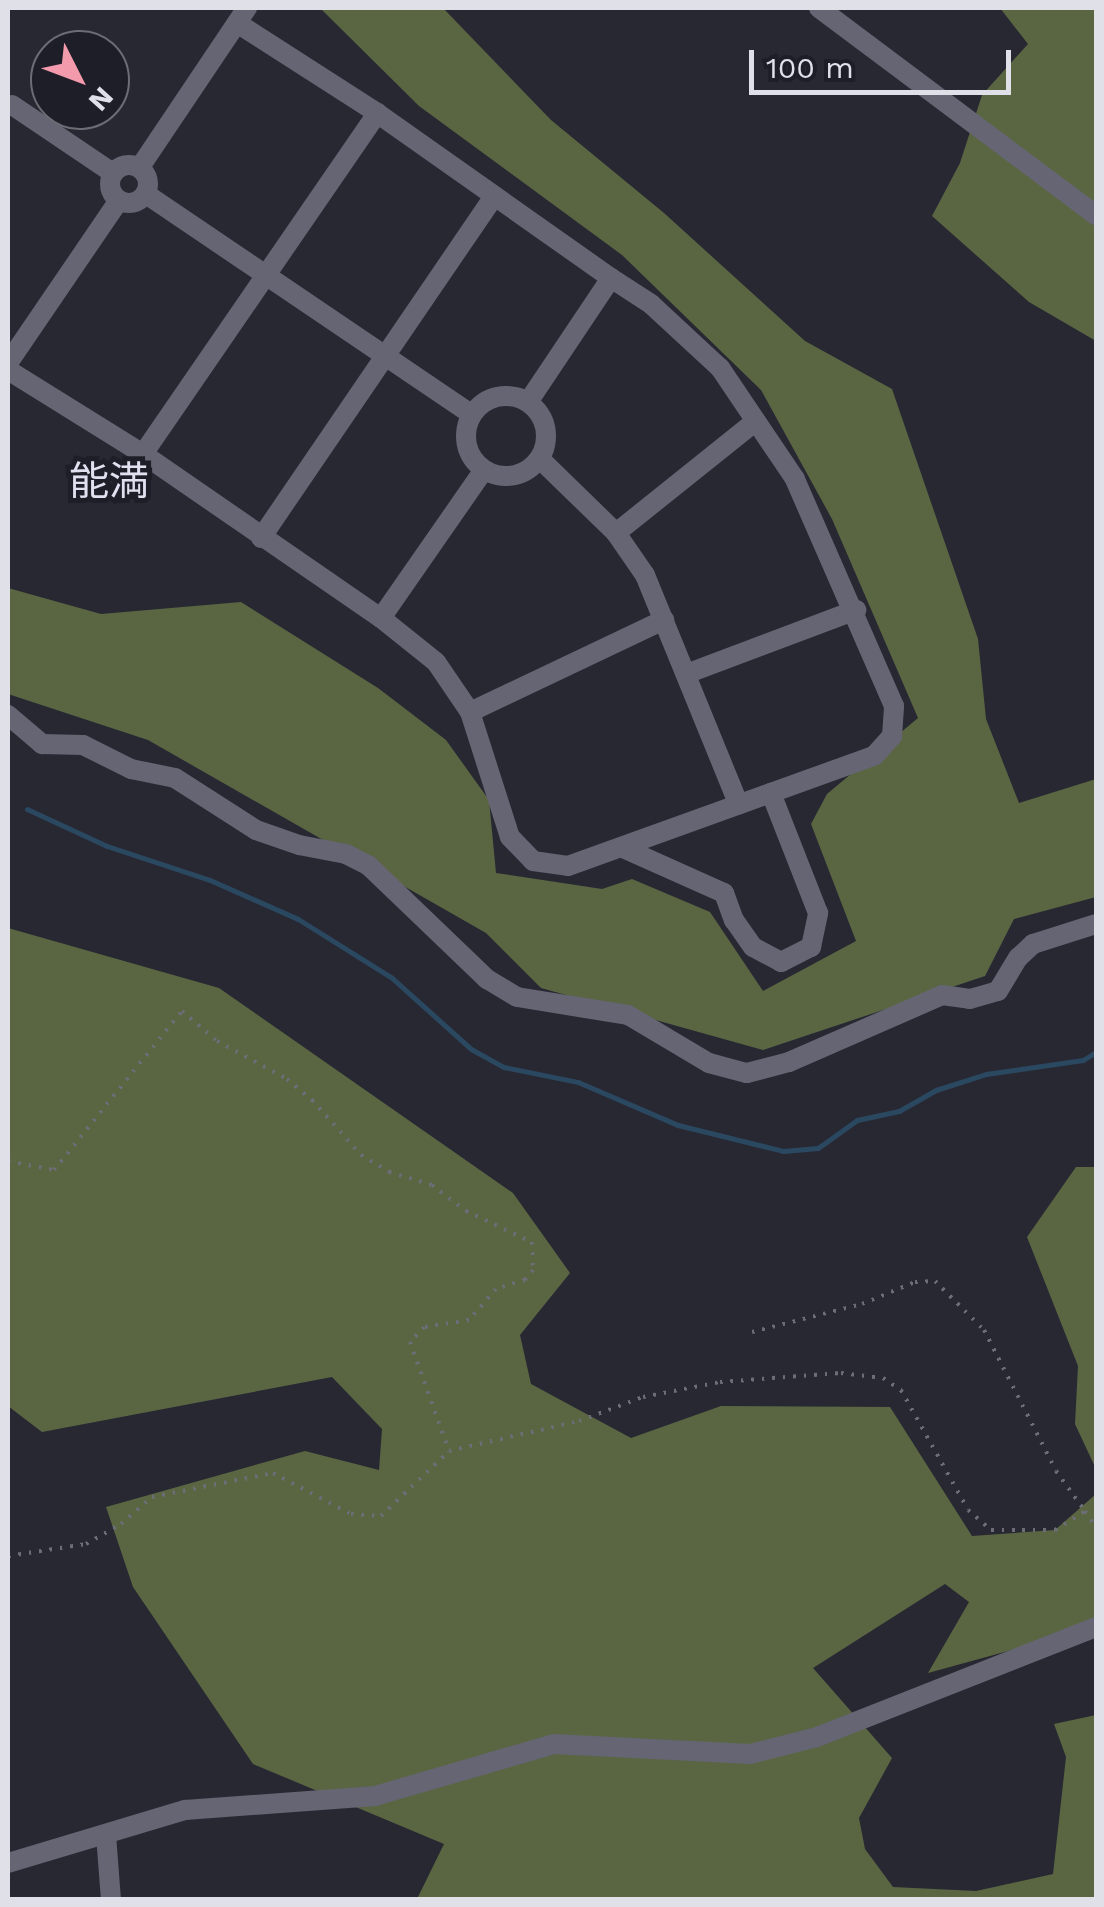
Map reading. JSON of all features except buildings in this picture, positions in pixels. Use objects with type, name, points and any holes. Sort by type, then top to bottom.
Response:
[{"type":"street","points":[[819,8],[1096,216]]},
{"type":"street","points":[[119,200],[8,366],[143,454],[380,618],[436,662],[470,712],[510,837],[534,861],[568,866],[621,848],[874,756],[892,736],[894,706],[856,610],[795,479],[720,368],[651,304],[242,15],[140,167]]},
{"type":"street","points":[[12,105],[113,173]]},
{"type":"street","points":[[143,454],[377,113]]},
{"type":"street","points":[[125,164],[140,167],[148,179],[146,194],[134,202],[119,200],[110,188],[113,173],[125,164]]},
{"type":"street","points":[[146,194],[471,414]]},
{"type":"street","points":[[260,538],[494,196]]},
{"type":"street","points":[[528,402],[611,278]]},
{"type":"street","points":[[497,396],[528,402],[546,428],[540,458],[514,476],[483,471],[466,445],[471,414],[497,396]]},
{"type":"street","points":[[616,533],[756,420]]},
{"type":"street","points":[[540,458],[616,533],[645,575],[738,804]]},
{"type":"street","points":[[380,618],[483,471]]},
{"type":"street","points":[[686,674],[856,610]]},
{"type":"street","points":[[470,712],[664,620]]},
{"type":"street","points":[[8,715],[42,744],[83,745],[131,768],[175,778],[256,830],[299,845],[346,854],[368,866],[487,979],[517,997],[628,1015],[709,1063],[746,1073],[788,1062],[942,995],[970,999],[998,991],[1018,958],[1033,944],[1096,924]]},
{"type":"street","points":[[621,848],[724,893],[734,920],[753,947],[782,962],[811,948],[818,913],[771,793]]},
{"type":"street","points":[[8,1863],[185,1810],[375,1796],[554,1744],[750,1754],[817,1737],[1096,1627]]},
{"type":"street","points":[[106,1835],[111,1900]]},
{"type":"path","points":[[8,1161],[54,1170],[182,1012],[216,1041],[287,1079],[312,1100],[361,1155],[389,1172],[432,1185],[466,1211],[532,1242],[533,1270],[525,1280],[496,1289],[468,1320],[424,1327],[410,1342],[449,1452]]},
{"type":"path","points":[[752,1332],[862,1304],[915,1282],[936,1281],[984,1330],[1056,1471],[1096,1528]]},
{"type":"path","points":[[8,1556],[86,1544],[121,1524],[152,1498],[273,1473],[350,1514],[381,1516],[449,1452],[579,1421],[643,1398],[720,1382],[841,1374],[884,1378],[901,1390],[968,1510],[992,1530],[1055,1530],[1086,1511]]},
{"type":"green space","points":[[320,8],[443,8],[551,120],[664,213],[805,341],[892,389],[978,639],[986,719],[1019,803],[1096,779],[1096,897],[1014,919],[985,976],[763,1050],[541,988],[486,933],[148,740],[8,694],[8,588],[101,614],[241,602],[378,688],[446,740],[489,800],[496,873],[602,889],[632,879],[710,912],[763,991],[856,941],[811,824],[827,794],[918,718],[832,519],[761,390],[622,255],[419,106]]},
{"type":"green space","points":[[1000,8],[1096,8],[1096,341],[1029,302],[932,216],[960,163],[982,95],[1028,44]]},
{"type":"green space","points":[[8,928],[219,988],[513,1193],[570,1273],[520,1335],[531,1384],[631,1438],[721,1406],[890,1407],[972,1536],[1055,1530],[1096,1494],[1096,1627],[928,1673],[969,1602],[945,1584],[813,1668],[892,1758],[859,1818],[865,1849],[893,1887],[976,1891],[1053,1874],[1066,1757],[1054,1724],[1096,1715],[1096,1895],[1092,1900],[417,1899],[444,1844],[253,1764],[133,1587],[106,1507],[305,1451],[379,1470],[382,1429],[332,1377],[42,1432],[8,1406]]},
{"type":"green space","points":[[1076,1167],[1096,1167],[1096,1469],[1075,1424],[1078,1366],[1027,1237]]},
{"type":"waterway","points":[[27,809],[107,846],[210,880],[298,919],[392,978],[471,1049],[504,1067],[578,1082],[678,1125],[783,1151],[818,1148],[857,1120],[899,1111],[936,1090],[986,1074],[1083,1060],[1096,1052]]},
{"type":"district","name":"能満","points":[[109,482]]}]
